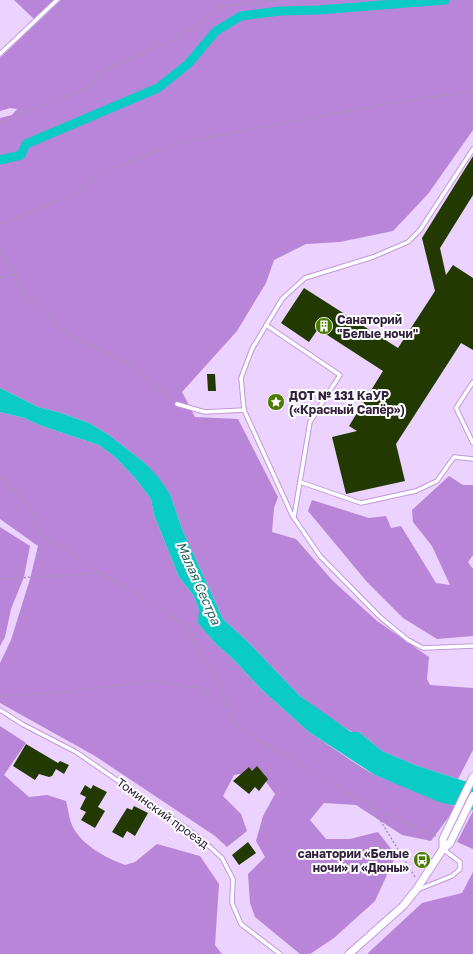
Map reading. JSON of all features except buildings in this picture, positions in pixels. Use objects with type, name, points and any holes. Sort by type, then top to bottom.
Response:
[{"type":"street","points":[[443,849],[443,839],[473,777]]},
{"type":"street","points":[[349,954],[403,906],[418,887],[443,849],[450,843],[473,796]]},
{"type":"lane","points":[[0,54],[57,0]]},
{"type":"lane","points":[[473,149],[420,230],[408,242],[373,257],[305,278],[282,300],[252,349],[241,378],[244,410],[294,518],[320,556],[380,617],[408,640],[423,648],[473,646]]},
{"type":"lane","points":[[266,325],[340,375],[310,422],[294,518]]},
{"type":"lane","points":[[473,382],[456,408],[473,443]]},
{"type":"lane","points":[[177,404],[205,412],[244,410]]},
{"type":"lane","points":[[300,482],[361,503],[416,491],[437,480],[454,457],[473,459]]},
{"type":"lane","name":"Томинский проезд","points":[[0,710],[22,724],[76,752],[188,829],[210,846],[222,858],[233,879],[232,903],[241,924],[280,954]]},
{"type":"lane","points":[[418,887],[452,876],[460,869],[460,862],[443,849]]},
{"type":"path","points":[[0,122],[87,88],[106,70],[172,41],[222,6],[279,0]]},
{"type":"path","points":[[0,224],[80,192],[101,172],[183,142],[381,105],[473,90]]},
{"type":"path","points":[[0,250],[25,293],[69,335],[133,366],[177,404]]},
{"type":"path","points":[[0,278],[14,274]]},
{"type":"path","points":[[0,478],[30,506],[40,535],[184,624],[214,672],[235,726],[372,808],[443,839]]},
{"type":"path","points":[[0,579],[102,573]]},
{"type":"path","points":[[0,696],[66,692],[154,681],[199,688],[228,707]]},
{"type":"path","points":[[372,808],[418,887]]},
{"type":"shaded area","points":[[14,0],[54,0],[34,19]]},
{"type":"shaded area","points":[[61,0],[473,0],[473,130],[428,194],[393,231],[340,242],[306,244],[274,260],[266,283],[237,331],[182,392],[195,417],[238,419],[278,497],[274,508],[272,532],[296,539],[333,581],[377,621],[429,657],[427,679],[430,685],[473,688],[473,750],[458,779],[415,765],[382,751],[359,732],[352,732],[331,719],[300,696],[250,644],[223,619],[182,529],[170,494],[146,464],[109,435],[89,423],[38,407],[0,388],[0,118],[12,115],[17,109],[10,108],[0,111],[0,58]]},
{"type":"shaded area","points":[[0,412],[24,418],[42,426],[99,445],[115,457],[135,478],[151,499],[154,515],[179,577],[194,596],[199,610],[199,623],[216,644],[233,659],[262,690],[309,732],[375,775],[456,807],[431,841],[402,835],[356,805],[324,803],[310,820],[326,839],[350,839],[378,832],[396,855],[375,901],[334,938],[310,954],[300,954],[255,917],[250,903],[248,874],[265,857],[256,841],[263,816],[275,794],[258,771],[234,775],[223,796],[241,814],[247,831],[227,847],[215,836],[95,756],[0,703],[0,663],[11,640],[30,579],[38,546],[0,519]]},
{"type":"shaded area","points":[[449,476],[463,485],[473,485],[473,555],[468,562],[473,569],[473,636],[437,639],[403,618],[367,582],[308,511],[312,500],[369,518],[386,516],[391,528],[401,526],[436,583],[450,585],[432,546],[413,522],[412,510]]},
{"type":"shaded area","points":[[0,527],[30,546],[24,577],[11,609],[5,637],[0,646]]},
{"type":"shaded area","points":[[0,726],[26,743],[4,775],[29,797],[47,795],[66,801],[71,822],[76,832],[81,839],[102,855],[125,865],[135,862],[157,844],[200,856],[219,884],[215,945],[222,954],[0,954]]},
{"type":"shaded area","points":[[473,811],[473,849],[457,842]]},
{"type":"shaded area","points":[[473,872],[473,954],[367,954],[422,903],[462,893]]},
{"type":"water","name":"Малая Сестра","points":[[0,388],[38,407],[89,423],[109,435],[146,464],[158,477],[170,494],[182,529],[223,619],[250,644],[300,696],[351,732],[359,732],[382,751],[415,765],[464,781],[473,781],[473,810],[439,802],[375,775],[309,732],[262,690],[233,659],[216,644],[198,623],[199,610],[194,596],[179,577],[154,515],[151,499],[135,478],[115,457],[99,445],[42,426],[24,418],[0,412]]},
{"type":"waterway","points":[[0,160],[21,155],[26,144],[158,88],[188,64],[216,31],[241,16],[280,11],[318,10],[445,0]]},
{"type":"place","name":"Санаторий \"Белые ночи\"","points":[[324,326]]},
{"type":"place","name":"ДОТ № 131 КаУР («Красный Сапёр»)","points":[[276,402]]},
{"type":"place","name":"санатории «Белые ночи» и «Дюны»","points":[[422,860]]}]
